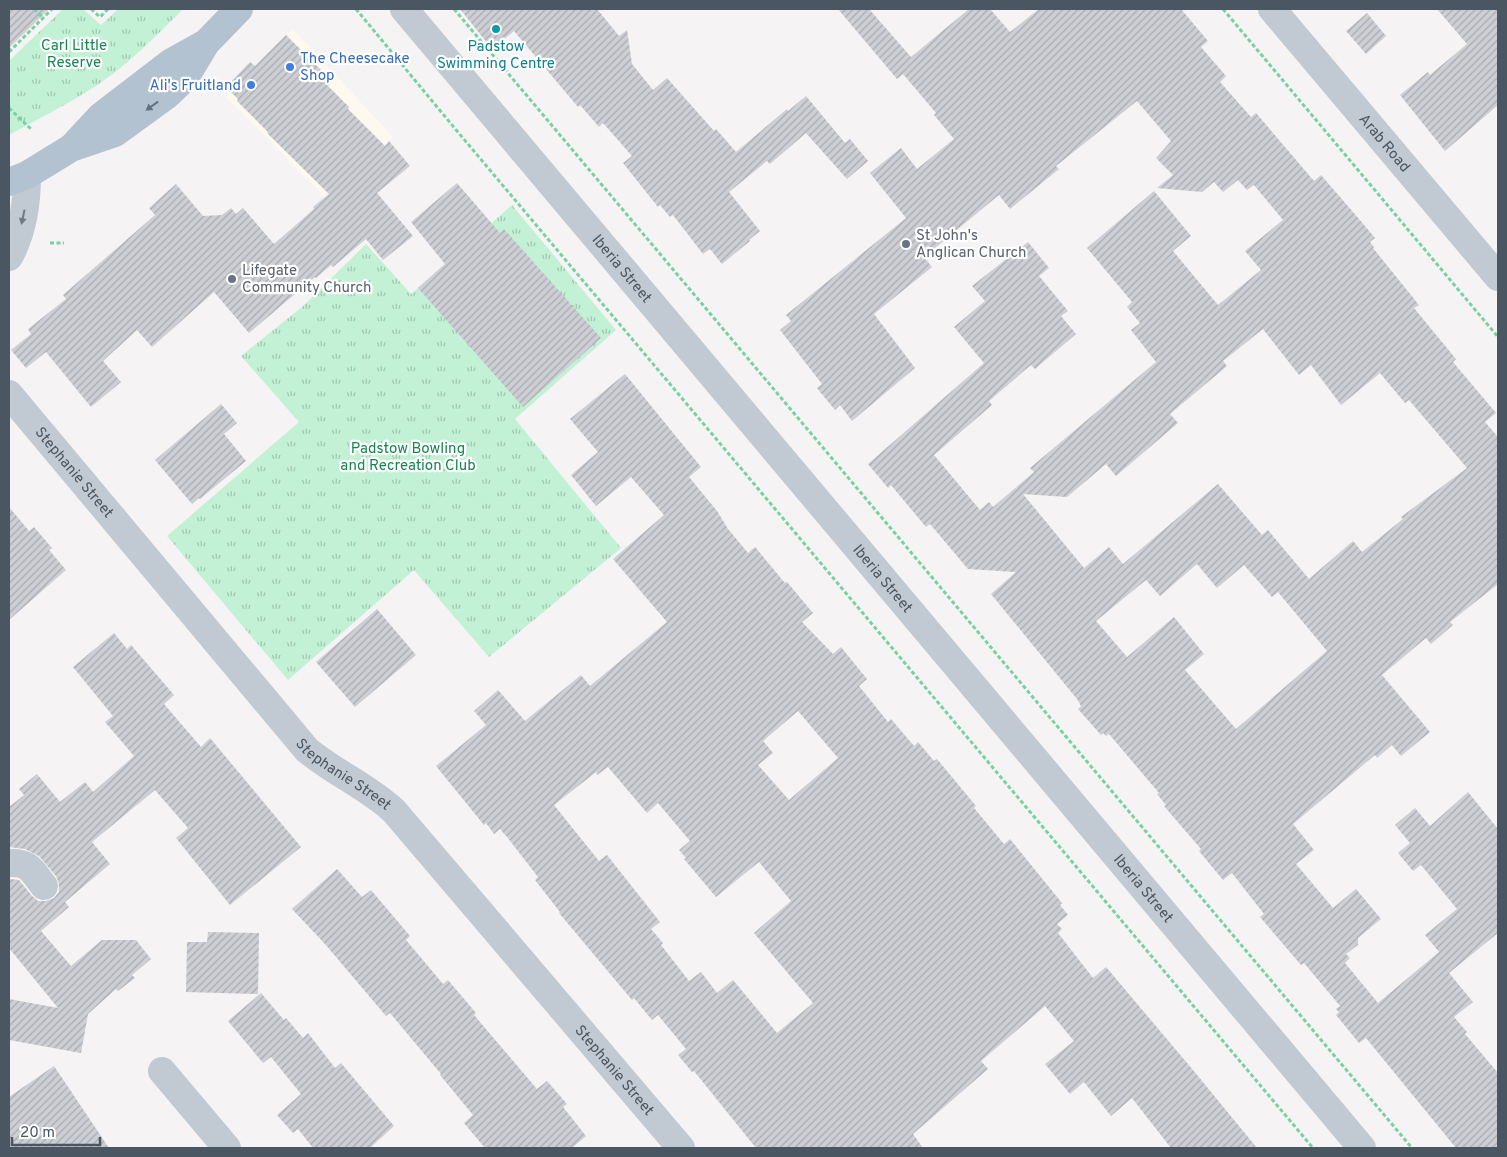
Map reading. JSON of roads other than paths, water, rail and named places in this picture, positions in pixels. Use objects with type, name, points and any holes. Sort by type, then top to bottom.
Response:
[{"type":"main road","points":[[18,179],[71,148],[115,133],[166,96],[185,78],[206,43],[239,9]]},
{"type":"street","name":"Iberia Street","points":[[404,9],[1362,1148]]},
{"type":"street","name":"Arab Road","points":[[1272,9],[1498,277]]},
{"type":"street","points":[[9,257],[19,234],[27,196],[18,179]]},
{"type":"street","name":"Stephanie Street","points":[[9,394],[307,750],[337,773],[379,797],[394,811],[681,1148]]},
{"type":"street","points":[[9,863],[27,865],[44,886]]},
{"type":"street","points":[[162,1071],[227,1148]]},
{"type":"place","name":"Padstow Swimming Centre","points":[[496,29]]},
{"type":"place","name":"The Cheesecake Shop","points":[[290,67]]},
{"type":"place","name":"Ali's Fruitland","points":[[251,85]]},
{"type":"place","name":"St John's Anglican Church","points":[[906,244]]},
{"type":"place","name":"Lifegate Community Church","points":[[232,279]]},
{"type":"park label","name":"Carl Little Reserve","points":[[74,54]]},
{"type":"park label","name":"Padstow Bowling and Recreation Club","points":[[408,456]]}]
